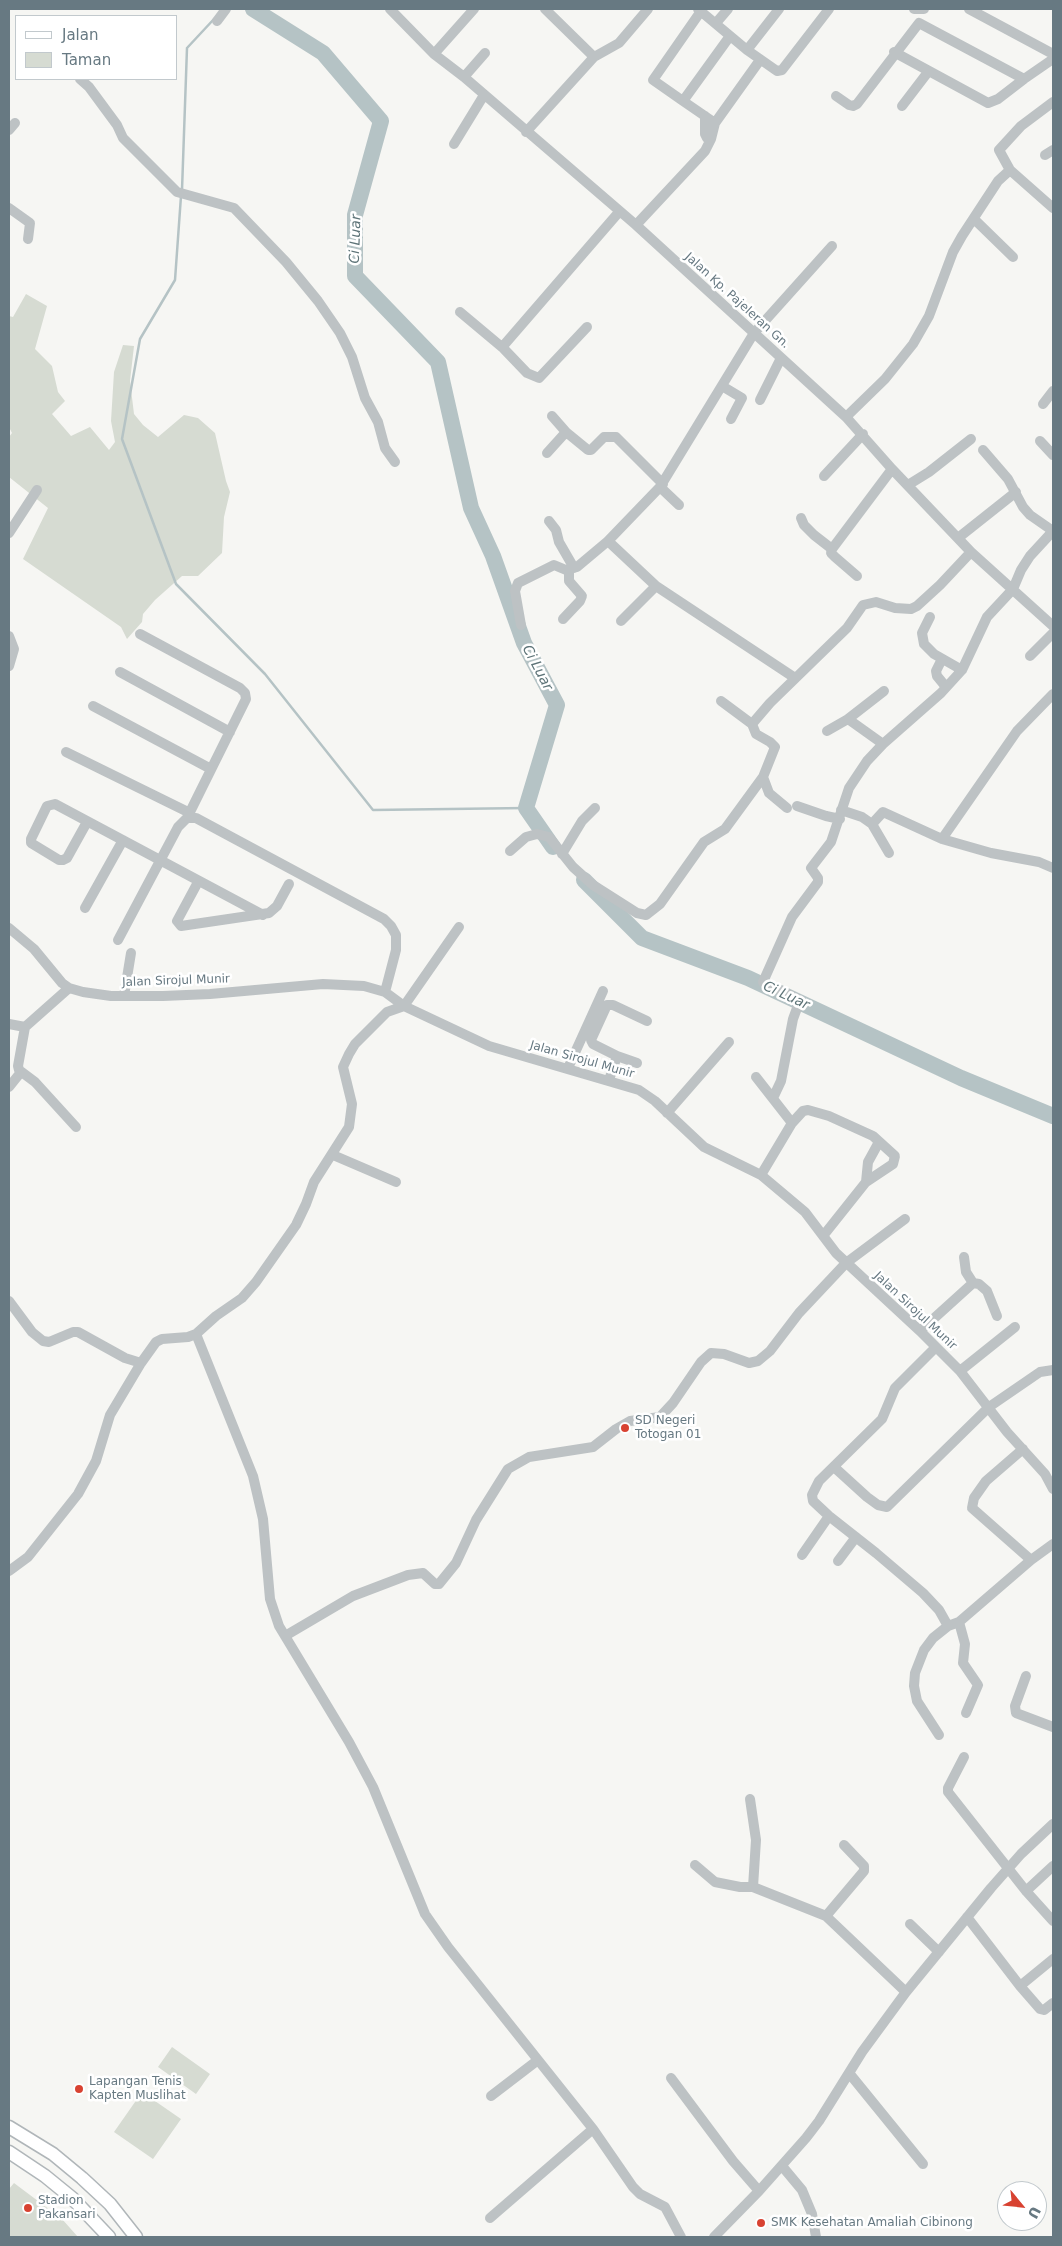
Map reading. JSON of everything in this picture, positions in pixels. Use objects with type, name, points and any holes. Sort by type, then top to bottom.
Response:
[{"type":"main road","points":[[9,2128],[53,2154],[82,2178],[110,2204],[136,2237]]},
{"type":"main road","points":[[9,2152],[45,2176],[72,2198],[109,2237]]},
{"type":"street","points":[[217,22],[226,9]]},
{"type":"street","name":"Jalan Kp. Pajeleran Gn.","points":[[391,9],[434,54],[636,225],[846,417],[892,469],[971,552],[1053,626]]},
{"type":"street","points":[[434,54],[474,9]]},
{"type":"street","points":[[545,9],[594,57]]},
{"type":"street","points":[[526,132],[594,57],[619,43],[648,9]]},
{"type":"street","points":[[716,23],[728,9]]},
{"type":"street","points":[[746,50],[779,9]]},
{"type":"street","points":[[715,123],[653,80],[700,10],[746,50],[771,68],[782,70],[829,9]]},
{"type":"street","points":[[914,9],[924,9]]},
{"type":"street","points":[[969,9],[1053,54]]},
{"type":"street","points":[[836,96],[849,105],[857,104],[894,52],[919,23],[1024,79]]},
{"type":"street","points":[[683,101],[730,36]]},
{"type":"street","points":[[894,52],[988,103],[998,99],[1053,59]]},
{"type":"street","points":[[464,78],[485,53]]},
{"type":"street","points":[[636,225],[705,151],[711,139],[715,123],[760,60]]},
{"type":"street","points":[[902,106],[928,72]]},
{"type":"street","points":[[81,80],[118,125],[123,138],[177,192],[234,208],[286,262],[318,301],[340,333],[352,357],[365,398],[378,422],[385,448],[395,462]]},
{"type":"street","points":[[454,144],[484,95]]},
{"type":"street","points":[[1053,102],[1021,126],[999,150],[1010,170],[1053,208]]},
{"type":"street","points":[[705,116],[705,134],[707,138],[711,139]]},
{"type":"street","points":[[846,417],[885,379],[913,344],[929,316],[953,252],[998,181],[1010,170]]},
{"type":"street","points":[[9,208],[30,223],[28,239]]},
{"type":"street","points":[[504,348],[619,212]]},
{"type":"street","points":[[974,220],[1013,257]]},
{"type":"street","points":[[571,569],[608,541],[662,485],[754,333],[832,246]]},
{"type":"street","points":[[460,312],[504,348],[527,373],[539,378],[587,327]]},
{"type":"street","points":[[760,400],[781,358]]},
{"type":"street","points":[[722,386],[742,398],[731,419]]},
{"type":"street","points":[[1043,404],[1053,391]]},
{"type":"street","points":[[552,416],[566,432],[590,450],[604,437],[616,437],[679,505]]},
{"type":"street","points":[[547,454],[566,432]]},
{"type":"street","points":[[824,476],[863,434]]},
{"type":"street","points":[[908,485],[930,472],[971,439]]},
{"type":"street","points":[[1040,442],[1053,455]]},
{"type":"street","points":[[773,1098],[781,1081],[793,1020],[800,1000],[763,982],[792,917],[818,882],[819,878],[811,868],[830,845],[858,775],[883,744],[962,670],[987,617],[1013,589],[1021,570],[1030,556],[1053,531],[1030,515],[1023,507],[1008,479],[983,450]]},
{"type":"street","points":[[858,576],[831,553],[833,544],[892,469]]},
{"type":"street","points":[[9,533],[37,490]]},
{"type":"street","points":[[958,538],[1016,492]]},
{"type":"street","points":[[801,518],[804,526],[832,548]]},
{"type":"street","points":[[549,521],[556,530],[558,542],[571,569],[569,581],[582,596],[580,601],[563,619]]},
{"type":"street","points":[[608,541],[656,586],[795,678]]},
{"type":"street","points":[[752,724],[795,678],[847,628],[862,605],[876,602],[895,608],[911,609],[936,590],[971,552]]},
{"type":"street","points":[[521,625],[515,591],[518,583],[554,565],[571,569]]},
{"type":"street","points":[[621,621],[656,586]]},
{"type":"street","points":[[930,617],[922,639],[926,648],[962,670]]},
{"type":"street","points":[[1030,656],[1053,633]]},
{"type":"street","points":[[118,940],[178,827],[188,815],[246,699],[245,693],[240,688],[140,634]]},
{"type":"street","points":[[9,636],[14,648],[9,666]]},
{"type":"street","points":[[942,659],[936,671],[937,676],[946,687]]},
{"type":"street","points":[[120,672],[230,732]]},
{"type":"street","points":[[827,731],[848,719],[884,691]]},
{"type":"street","points":[[942,839],[1017,731],[1053,694]]},
{"type":"street","points":[[510,851],[526,837],[544,836],[555,843],[562,854],[593,885],[637,913],[646,915],[660,904],[704,842],[725,829],[762,777],[775,747],[774,744],[756,734],[752,724],[721,701]]},
{"type":"street","points":[[93,706],[211,769]]},
{"type":"street","points":[[848,719],[883,744]]},
{"type":"street","points":[[66,752],[196,818],[384,919],[396,935],[396,950],[385,992]]},
{"type":"street","points":[[762,777],[769,794],[792,807],[862,816],[872,824],[889,853]]},
{"type":"street","points":[[86,822],[67,858],[63,860],[59,860],[32,843],[31,839],[48,806],[51,804],[123,840],[198,882],[263,915]]},
{"type":"street","points":[[562,854],[582,821],[595,808]]},
{"type":"street","points":[[872,824],[883,812],[942,839],[991,853],[1039,862],[1053,868]]},
{"type":"street","points":[[85,908],[123,840]]},
{"type":"street","points":[[198,882],[177,921],[181,926],[263,915],[273,910],[289,884]]},
{"type":"street","points":[[230,919],[238,902]]},
{"type":"street","points":[[9,1571],[28,1557],[78,1494],[96,1461],[110,1415],[140,1363],[156,1342],[162,1339],[188,1337],[196,1334],[216,1316],[248,1293],[296,1225],[314,1182],[351,1122],[352,1104],[343,1073],[346,1060],[355,1044],[387,1012],[404,1006],[458,927]]},
{"type":"street","name":"Jalan Sirojul Munir","points":[[9,928],[34,949],[62,983],[70,988],[97,995],[210,994],[323,984],[364,986],[385,992],[404,1006],[489,1046],[640,1090],[704,1147],[761,1175],[805,1212],[846,1263],[920,1331],[960,1371],[1007,1432],[1044,1474],[1053,1489]]},
{"type":"street","points":[[124,996],[131,953]]},
{"type":"street","points":[[70,988],[25,1027],[18,1059],[19,1070],[35,1082],[76,1127]]},
{"type":"street","points":[[568,1068],[603,991]]},
{"type":"street","points":[[637,1064],[593,1044],[591,1040],[607,1005],[613,1005],[647,1021]]},
{"type":"street","points":[[9,1024],[25,1027]]},
{"type":"street","points":[[668,1113],[729,1042]]},
{"type":"street","points":[[609,1080],[617,1056]]},
{"type":"street","points":[[9,1088],[21,1072]]},
{"type":"street","points":[[756,1077],[792,1122]]},
{"type":"street","points":[[761,1175],[792,1122],[803,1111],[813,1110],[848,1124],[879,1142],[894,1156],[895,1161],[866,1182],[823,1236]]},
{"type":"street","points":[[866,1182],[868,1162],[879,1142]]},
{"type":"street","points":[[333,1154],[396,1182]]},
{"type":"street","points":[[285,1636],[352,1596],[408,1576],[423,1573],[435,1584],[439,1584],[456,1563],[476,1520],[508,1469],[529,1457],[593,1447],[616,1429],[630,1421],[660,1417],[674,1403],[700,1362],[711,1353],[724,1354],[749,1363],[758,1361],[770,1350],[800,1313],[846,1263],[905,1219]]},
{"type":"street","points":[[964,1257],[966,1272],[973,1283],[980,1284],[987,1291],[997,1316]]},
{"type":"street","points":[[920,1331],[973,1283]]},
{"type":"street","points":[[9,1301],[32,1332],[42,1341],[49,1342],[73,1332],[78,1332],[125,1358],[140,1363]]},
{"type":"street","points":[[960,1371],[1014,1327]]},
{"type":"street","points":[[196,1334],[253,1476],[263,1519],[270,1599],[279,1626],[349,1742],[373,1787],[425,1914],[448,1947],[592,2129],[633,2187],[640,2194],[665,2207],[681,2237]]},
{"type":"street","points":[[936,1347],[895,1388],[882,1419],[819,1481],[812,1494],[813,1501],[922,1593],[939,1610],[948,1626]]},
{"type":"street","points":[[834,1468],[867,1497],[878,1505],[887,1507],[989,1407],[1040,1372],[1053,1370]]},
{"type":"street","points":[[1023,1449],[986,1481],[974,1498],[972,1508],[1031,1560]]},
{"type":"street","points":[[802,1554],[830,1516]]},
{"type":"street","points":[[838,1561],[856,1537]]},
{"type":"street","points":[[939,1735],[917,1701],[914,1686],[915,1673],[924,1650],[933,1638],[948,1626],[959,1622],[1031,1560],[1053,1544]]},
{"type":"street","points":[[959,1622],[965,1644],[964,1666],[978,1685],[966,1713]]},
{"type":"street","points":[[1026,1676],[1015,1706],[1016,1712],[1018,1715],[1053,1728]]},
{"type":"street","points":[[964,1757],[948,1791],[1026,1891],[1053,1920]]},
{"type":"street","points":[[750,1799],[756,1840],[753,1887]]},
{"type":"street","points":[[714,2237],[782,2166],[819,2121],[862,2052],[906,1992],[1009,1868],[1053,1824]]},
{"type":"street","points":[[826,1916],[864,1871],[864,1866],[844,1845]]},
{"type":"street","points":[[695,1865],[715,1882],[740,1887],[753,1887],[826,1916],[906,1992]]},
{"type":"street","points":[[1026,1891],[1053,1866]]},
{"type":"street","points":[[967,1917],[1020,1986],[1041,2009],[1044,2010],[1053,2003]]},
{"type":"street","points":[[910,1924],[939,1952]]},
{"type":"street","points":[[1020,1986],[1053,1959]]},
{"type":"street","points":[[491,2096],[538,2060]]},
{"type":"street","points":[[850,2073],[922,2164]]},
{"type":"street","points":[[671,2078],[733,2161],[759,2191]]},
{"type":"street","points":[[490,2218],[592,2129]]},
{"type":"street","points":[[782,2166],[802,2190],[812,2214],[816,2237]]},
{"type":"green space","points":[[26,294],[47,306],[35,349],[52,366],[58,392],[65,401],[52,414],[71,436],[90,427],[109,450],[115,442],[111,421],[114,372],[123,345],[134,346],[130,381],[134,414],[143,425],[158,437],[184,415],[198,418],[215,433],[230,492],[224,517],[222,553],[198,576],[182,576],[155,600],[143,614],[142,622],[127,639],[121,627],[23,559],[48,508],[9,477],[9,437],[12,433],[9,427],[9,316],[13,317]]},
{"type":"green space","points":[[172,2047],[210,2074],[196,2094],[158,2067]]},
{"type":"green space","points":[[142,2092],[181,2119],[153,2159],[114,2132]]},
{"type":"green space","name":"Stadion Pakansari","points":[[14,2183],[62,2219],[78,2237],[9,2237],[9,2189]]},
{"type":"waterway","name":"Ci Luar","points":[[253,9],[323,53],[381,121],[355,215],[355,276],[438,362],[471,508],[493,556],[524,643],[557,705],[526,808],[553,847]]},
{"type":"waterway","points":[[182,190],[187,48],[214,19]]},
{"type":"waterway","points":[[181,196],[175,280],[140,339],[122,439],[176,584],[265,674],[373,810],[526,808]]},
{"type":"waterway","name":"Ci Luar","points":[[584,880],[642,938],[748,978],[961,1078],[1053,1116]]},
{"type":"place","name":"SD Negeri Totogan 01","points":[[625,1428]]},
{"type":"place","name":"Lapangan Tenis Kapten Muslihat","points":[[79,2089]]},
{"type":"place","name":"Stadion Pakansari","points":[[28,2208]]},
{"type":"place","name":"SMK Kesehatan Amaliah Cibinong","points":[[761,2223]]}]
